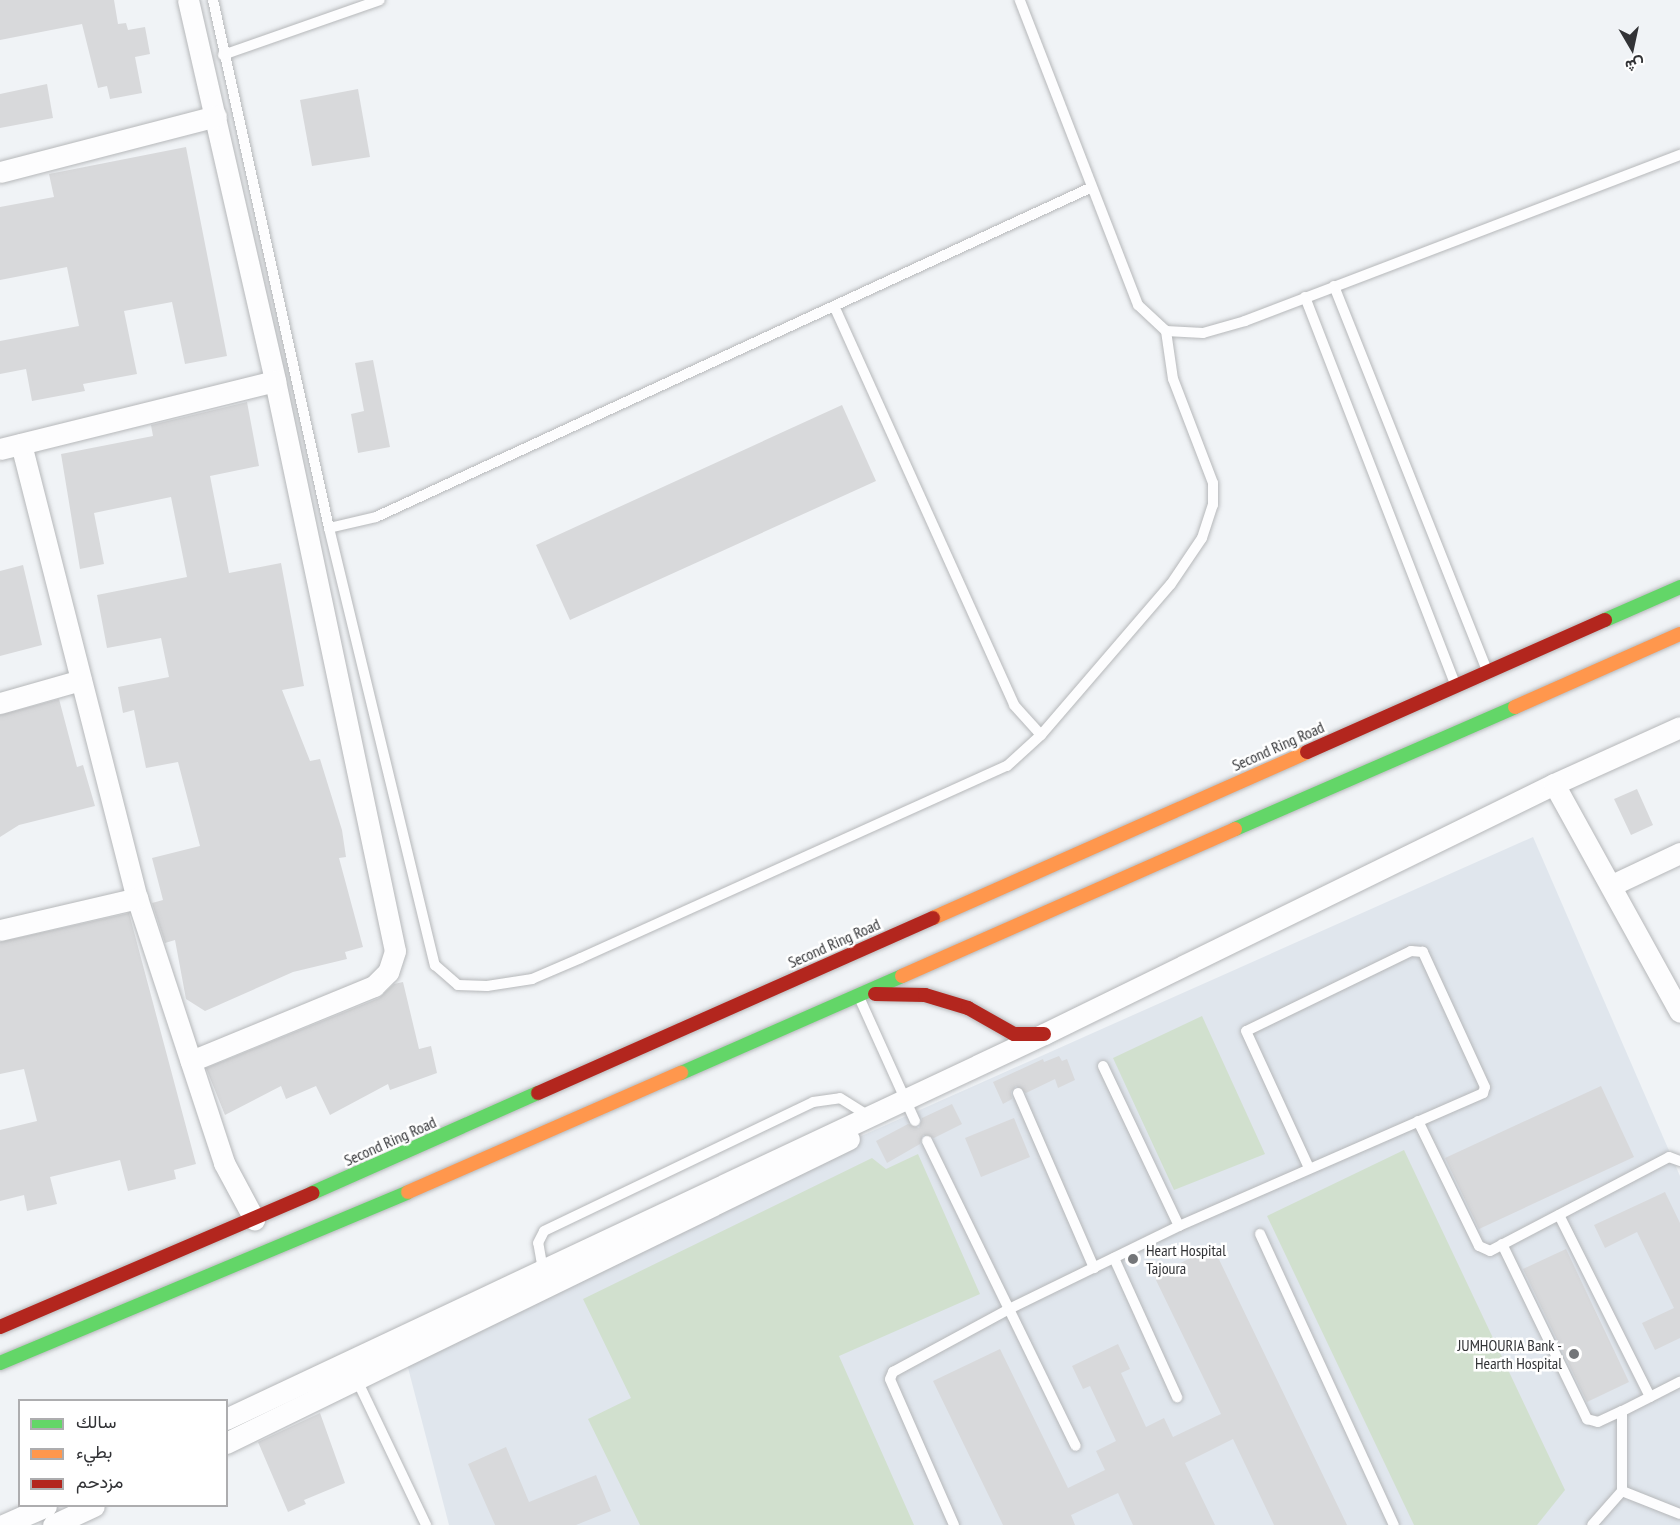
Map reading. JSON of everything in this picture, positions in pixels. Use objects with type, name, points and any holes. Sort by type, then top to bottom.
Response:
[{"type":"highway","name":"Second Ring Road","points":[[0,1327],[254,1219],[1680,587]]},
{"type":"highway","points":[[0,1364],[235,1268],[859,997],[1680,634]]},
{"type":"highway","points":[[859,997],[892,992],[925,995],[968,1008],[1014,1034],[1044,1034]]},
{"type":"street","points":[[188,0],[275,381],[395,951],[388,972],[374,986],[190,1061]]},
{"type":"street","points":[[0,172],[216,116]]},
{"type":"street","points":[[0,449],[275,381]]},
{"type":"street","points":[[21,444],[137,898],[224,1163],[254,1219]]},
{"type":"street","points":[[0,703],[81,680]]},
{"type":"street","points":[[228,1442],[910,1109],[1044,1034],[1554,784],[1680,727]]},
{"type":"street","points":[[1554,784],[1680,1012]]},
{"type":"street","points":[[1611,885],[1680,853]]},
{"type":"street","points":[[0,930],[137,898]]},
{"type":"street","points":[[228,1418],[543,1270],[866,1114],[910,1109]]},
{"type":"street","points":[[3,1525],[44,1507]]},
{"type":"street","points":[[53,1525],[92,1507]]},
{"type":"lane","points":[[213,0],[223,55],[329,528],[435,965],[458,985],[487,986],[532,979],[980,781],[1007,766],[1041,735],[1171,584],[1202,538],[1213,505],[1213,483],[1173,380],[1166,331],[1138,305],[1020,0]]},
{"type":"lane","points":[[223,55],[380,0]]},
{"type":"lane","points":[[1166,331],[1203,333],[1305,297],[1680,155]]},
{"type":"lane","points":[[329,528],[376,517],[835,308],[1092,187]]},
{"type":"lane","points":[[1334,286],[1487,671]]},
{"type":"lane","points":[[1305,297],[1456,686]]},
{"type":"lane","points":[[835,308],[1014,705],[1041,735]]},
{"type":"lane","points":[[954,1525],[890,1377],[1011,1308],[1179,1226],[1486,1090],[1423,951],[1418,950],[1246,1031],[1309,1168]]},
{"type":"lane","points":[[859,997],[910,1109]]},
{"type":"lane","points":[[1103,1066],[1179,1226]]},
{"type":"lane","points":[[1018,1093],[1094,1268]]},
{"type":"lane","points":[[543,1270],[539,1236],[576,1215],[813,1102],[840,1098],[866,1114]]},
{"type":"lane","points":[[1418,1121],[1479,1246],[1490,1251],[1669,1157],[1680,1161]]},
{"type":"lane","points":[[927,1141],[1011,1308],[1076,1446]]},
{"type":"lane","points":[[1559,1215],[1650,1397]]},
{"type":"lane","points":[[1260,1234],[1394,1525]]},
{"type":"lane","points":[[1502,1244],[1587,1419],[1598,1422],[1680,1382]]},
{"type":"lane","points":[[1114,1258],[1177,1397]]},
{"type":"lane","points":[[348,1362],[426,1525]]},
{"type":"lane","points":[[1592,1525],[1622,1491],[1622,1411]]},
{"type":"lane","points":[[1622,1491],[1680,1514]]},
{"type":"shaded area","name":"Heart Hospital Tajoura","points":[[1533,837],[1680,1176],[1680,1525],[449,1525],[401,1341]]},
{"type":"green space","points":[[1202,1016],[1265,1154],[1174,1190],[1113,1058]]},
{"type":"green space","points":[[1404,1150],[1565,1490],[1537,1525],[1414,1525],[1267,1216]]},
{"type":"green space","points":[[918,1154],[980,1294],[839,1356],[914,1525],[640,1525],[588,1419],[631,1398],[583,1299],[872,1158],[886,1169]]},
{"type":"building","points":[[0,0],[114,0],[118,24],[126,23],[128,30],[145,27],[150,54],[135,57],[142,93],[110,99],[107,86],[98,88],[82,24],[0,40]]},
{"type":"building","points":[[47,84],[53,118],[0,128],[0,94]]},
{"type":"building","points":[[358,89],[370,157],[312,166],[300,100]]},
{"type":"building","points":[[186,147],[227,356],[185,364],[172,302],[124,311],[137,374],[83,384],[85,391],[32,401],[26,369],[0,374],[0,341],[79,326],[67,267],[0,280],[0,207],[54,197],[49,174]]},
{"type":"building","points":[[373,360],[390,447],[358,453],[351,414],[364,411],[355,363]]},
{"type":"building","points":[[247,402],[259,466],[210,476],[229,573],[281,563],[304,686],[282,690],[310,761],[320,759],[342,830],[346,857],[339,858],[363,947],[345,952],[347,959],[293,972],[205,1011],[186,999],[175,940],[165,943],[152,903],[163,900],[152,858],[200,846],[178,762],[146,768],[134,710],[123,713],[118,687],[169,677],[161,638],[107,648],[97,595],[187,577],[171,497],[94,513],[104,564],[80,569],[61,454],[153,436],[151,425]]},
{"type":"building","points":[[842,405],[876,481],[570,620],[536,545]]},
{"type":"building","points":[[23,565],[42,645],[0,656],[0,571]]},
{"type":"building","points":[[59,699],[77,767],[83,765],[95,806],[19,825],[0,837],[0,715]]},
{"type":"building","points":[[1637,789],[1653,825],[1631,835],[1614,799]]},
{"type":"building","points":[[129,913],[196,1164],[174,1170],[176,1179],[128,1191],[120,1160],[50,1177],[57,1204],[27,1211],[24,1195],[0,1201],[0,1130],[37,1121],[24,1069],[0,1074],[0,942]]},
{"type":"building","points":[[403,982],[419,1049],[431,1046],[437,1073],[390,1090],[388,1084],[330,1115],[316,1086],[286,1099],[281,1086],[225,1115],[206,1068],[379,998],[394,984]]},
{"type":"building","points":[[1059,1056],[1062,1061],[1067,1059],[1075,1080],[1058,1088],[1055,1079],[1026,1093],[1016,1086],[1011,1092],[1012,1099],[1003,1104],[993,1082],[1043,1059],[1044,1062]]},
{"type":"building","points":[[1601,1086],[1634,1157],[1479,1229],[1445,1158]]},
{"type":"building","points":[[952,1104],[962,1124],[934,1138],[923,1135],[920,1144],[887,1163],[876,1141],[908,1124],[919,1128],[922,1118]]},
{"type":"building","points":[[1014,1118],[1030,1157],[981,1177],[965,1138]]},
{"type":"building","points":[[1665,1192],[1680,1223],[1680,1338],[1655,1350],[1642,1323],[1674,1308],[1637,1232],[1605,1248],[1594,1225]]},
{"type":"building","points":[[1213,1247],[1347,1525],[1274,1525],[1233,1439],[1185,1463],[1215,1525],[1133,1525],[1118,1493],[1071,1515],[1075,1525],[1003,1525],[933,1381],[1000,1349],[1068,1488],[1105,1470],[1096,1451],[1116,1441],[1090,1386],[1083,1389],[1072,1366],[1118,1344],[1130,1369],[1121,1373],[1146,1427],[1164,1418],[1173,1437],[1221,1414],[1154,1276]]},
{"type":"building","points":[[1566,1249],[1629,1382],[1587,1402],[1523,1269]]},
{"type":"building","points":[[320,1413],[345,1483],[304,1500],[306,1504],[288,1512],[258,1442]]},
{"type":"building","points":[[506,1447],[529,1502],[596,1475],[611,1511],[576,1525],[495,1525],[468,1464]]},
{"type":"traffic: fast","points":[[1605,620],[1680,587]]},
{"type":"traffic: fast","points":[[1235,829],[1515,707]]},
{"type":"traffic: fast","points":[[681,1073],[902,976]]},
{"type":"traffic: fast","points":[[312,1193],[538,1093]]},
{"type":"traffic: fast","points":[[0,1363],[408,1192]]},
{"type":"traffic: slow","points":[[1515,707],[1680,634]]},
{"type":"traffic: slow","points":[[933,918],[1307,752]]},
{"type":"traffic: slow","points":[[902,976],[1235,829]]},
{"type":"traffic: slow","points":[[408,1192],[681,1073]]},
{"type":"traffic: jam","points":[[1307,752],[1605,620]]},
{"type":"traffic: jam","points":[[538,1093],[933,918]]},
{"type":"traffic: jam","points":[[875,994],[925,995],[968,1008],[1014,1034],[1044,1034]]},
{"type":"traffic: jam","points":[[0,1327],[312,1193]]},
{"type":"place","name":"Heart Hospital Tajoura","points":[[1133,1259]]},
{"type":"place","name":"JUMHOURIA Bank - Hearth Hospital","points":[[1574,1354]]}]
